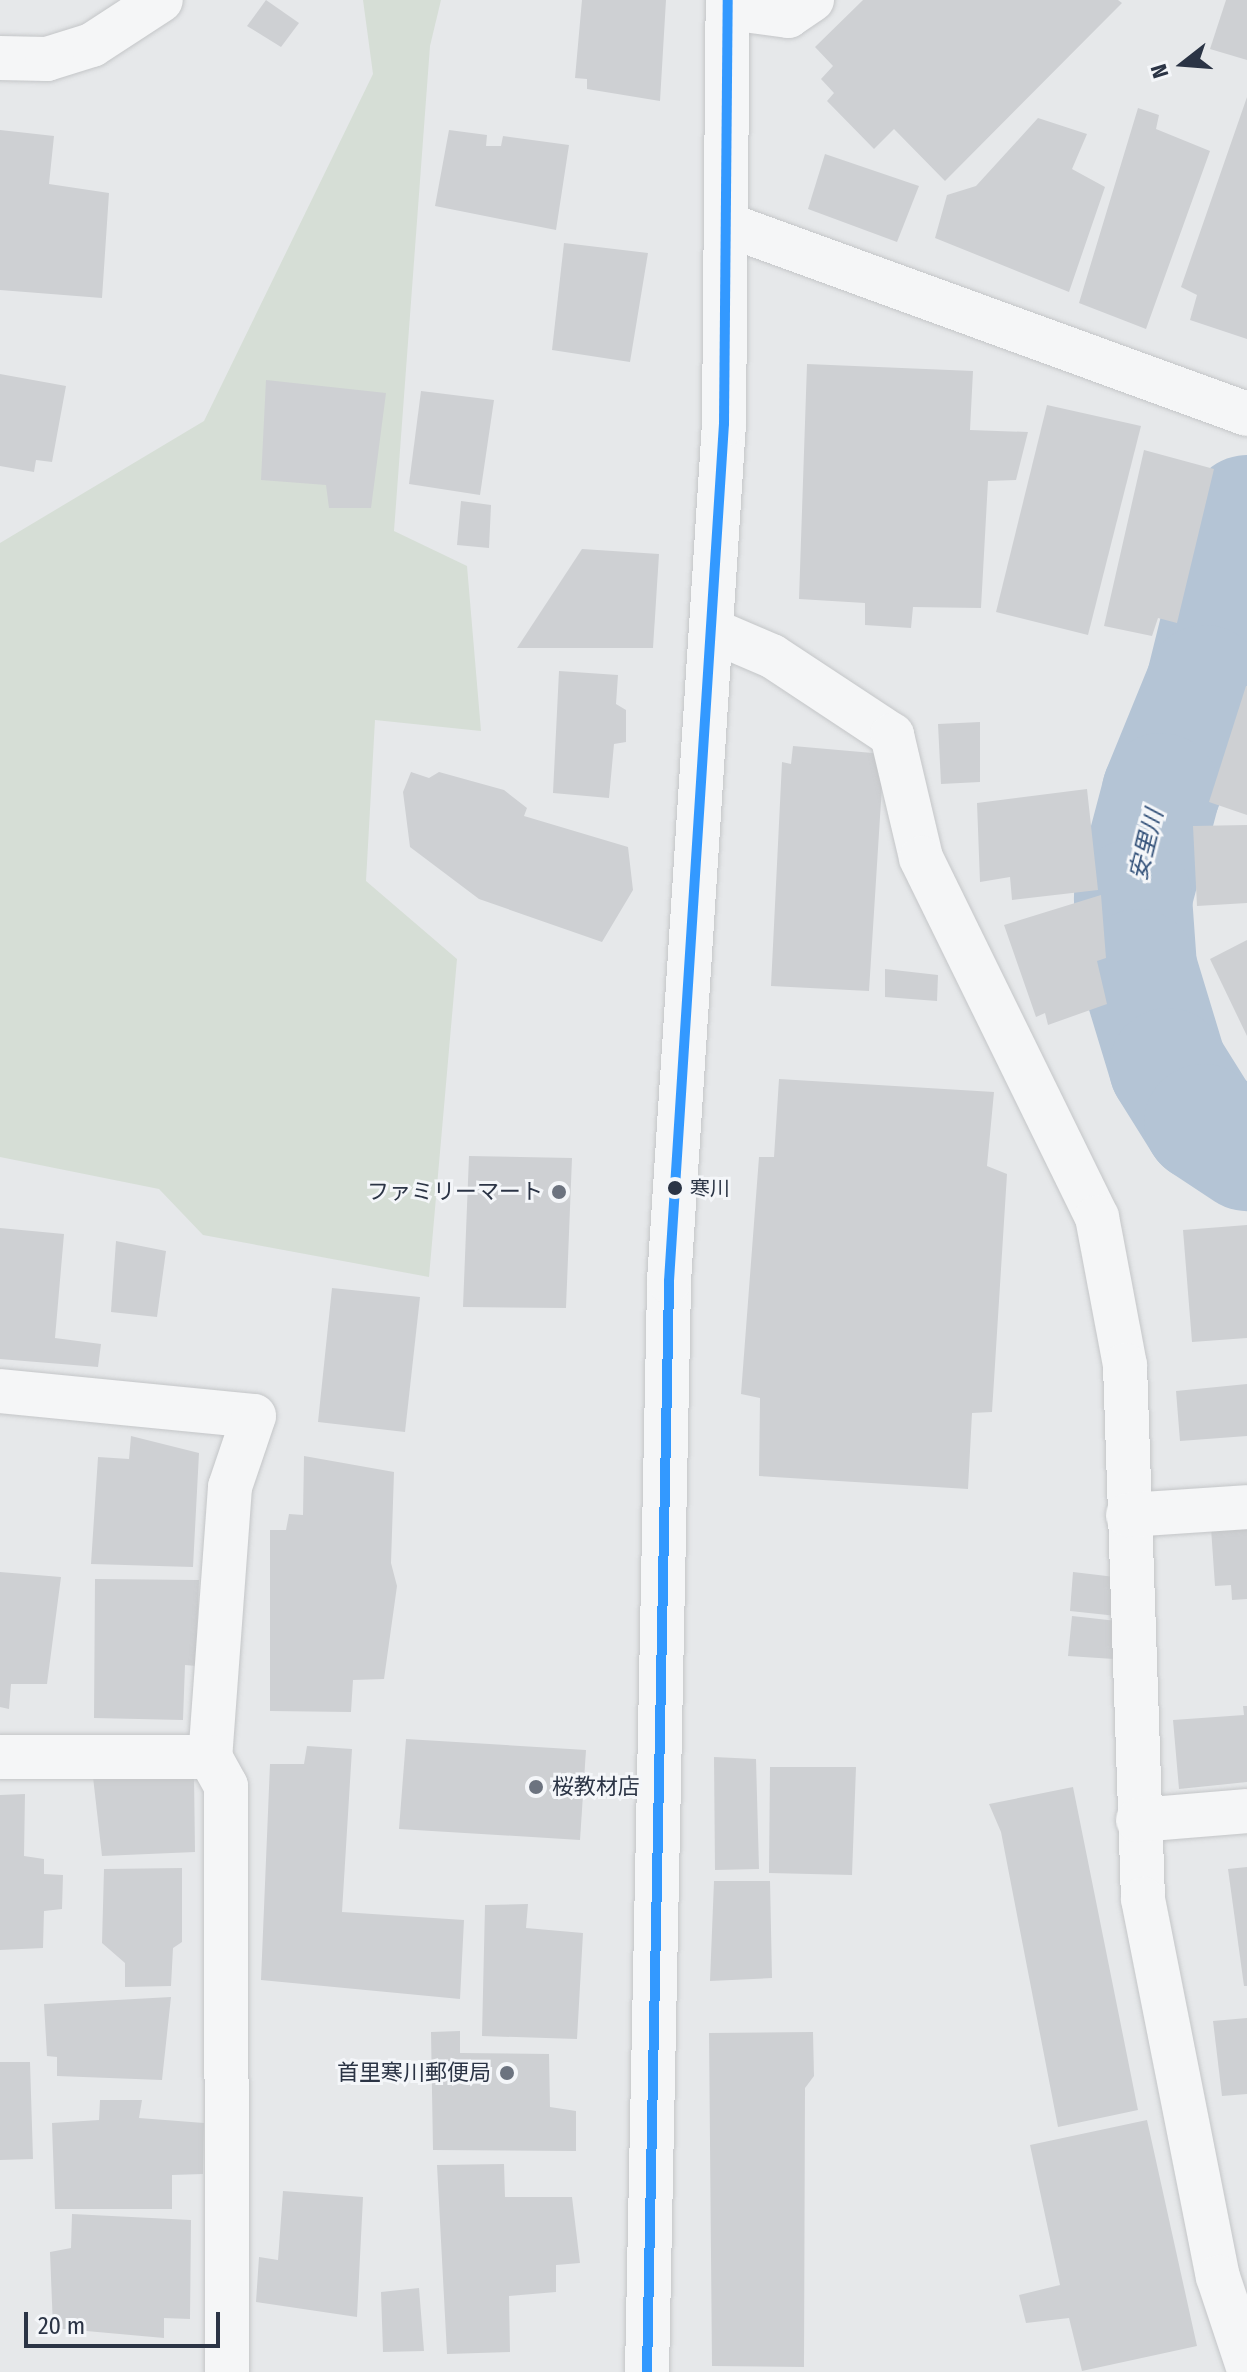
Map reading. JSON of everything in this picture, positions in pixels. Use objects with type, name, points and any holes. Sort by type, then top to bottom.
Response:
[{"type":"street","points":[[0,58],[47,59],[92,45],[161,0]]},
{"type":"street","points":[[647,2372],[669,1281],[711,630],[731,226],[728,4],[788,16],[812,0]]},
{"type":"street","points":[[731,226],[1241,412]]},
{"type":"street","points":[[711,630],[772,656],[892,735],[921,858],[1097,1217],[1125,1365],[1143,1899],[1218,2277],[1247,2364]]},
{"type":"street","points":[[0,1391],[254,1416],[230,1487],[210,1757],[226,1786],[227,2372]]},
{"type":"street","points":[[1128,1515],[1247,1507]]},
{"type":"street","points":[[0,1757],[210,1757]]},
{"type":"street","points":[[1138,1820],[1247,1811]]},
{"type":"shaded area","points":[[363,0],[441,0],[430,46],[394,531],[467,566],[481,731],[375,720],[366,881],[457,959],[429,1277],[203,1235],[159,1189],[0,1157],[0,543],[204,421],[373,74]]},
{"type":"building","points":[[266,0],[299,23],[281,47],[247,26]]},
{"type":"building","points":[[582,0],[666,0],[660,101],[587,89],[587,79],[575,78]]},
{"type":"building","points":[[863,0],[1118,0],[1122,3],[945,181],[894,129],[874,149],[827,101],[834,93],[821,79],[833,66],[815,47]]},
{"type":"building","points":[[1226,0],[1247,0],[1247,60],[1210,49]]},
{"type":"building","points":[[1247,97],[1247,339],[1190,320],[1197,295],[1181,287]]},
{"type":"building","points":[[1138,108],[1159,115],[1156,129],[1210,151],[1146,329],[1079,303]]},
{"type":"building","points":[[1038,118],[1087,134],[1072,169],[1105,187],[1069,292],[935,238],[947,195],[976,186]]},
{"type":"building","points":[[0,130],[54,136],[49,184],[109,193],[102,298],[0,290]]},
{"type":"building","points":[[449,130],[487,135],[486,146],[501,146],[503,136],[569,145],[556,230],[435,206]]},
{"type":"building","points":[[825,154],[919,186],[897,242],[808,209]]},
{"type":"building","points":[[564,243],[648,253],[630,362],[552,350]]},
{"type":"building","points":[[807,364],[973,371],[970,430],[1028,432],[1016,480],[988,481],[981,608],[913,607],[911,628],[865,625],[865,603],[799,599]]},
{"type":"building","points":[[0,374],[66,386],[52,462],[36,460],[34,472],[0,466]]},
{"type":"building","points":[[266,380],[386,393],[371,508],[329,508],[326,485],[261,480]]},
{"type":"building","points":[[421,391],[494,400],[480,495],[409,484]]},
{"type":"building","points":[[1047,405],[1141,426],[1088,635],[996,612]]},
{"type":"building","points":[[1144,450],[1214,469],[1177,623],[1158,618],[1152,636],[1104,626]]},
{"type":"building","points":[[461,501],[491,505],[489,548],[457,545]]},
{"type":"building","points":[[582,549],[659,554],[653,648],[517,648]]},
{"type":"building","points":[[559,671],[618,675],[616,704],[626,710],[626,742],[614,744],[609,798],[553,793]]},
{"type":"building","points":[[1247,686],[1247,815],[1209,802]]},
{"type":"building","points":[[980,722],[980,782],[941,784],[938,724]]},
{"type":"building","points":[[793,746],[884,754],[869,991],[771,986],[782,762],[791,764]]},
{"type":"building","points":[[411,772],[429,778],[439,772],[504,790],[527,808],[524,816],[628,847],[633,890],[602,942],[479,899],[410,847],[403,792]]},
{"type":"building","points":[[1087,789],[1098,890],[1012,900],[1010,877],[980,882],[977,803]]},
{"type":"building","points":[[1247,825],[1247,903],[1197,906],[1193,826]]},
{"type":"building","points":[[1101,895],[1106,958],[1097,961],[1107,1004],[1048,1025],[1045,1013],[1036,1017],[1004,925]]},
{"type":"building","points":[[1247,940],[1247,1036],[1210,959]]},
{"type":"building","points":[[885,969],[938,975],[937,1001],[885,997]]},
{"type":"building","points":[[779,1079],[994,1092],[987,1166],[1007,1174],[992,1412],[972,1413],[968,1489],[759,1476],[760,1398],[741,1394],[759,1157],[774,1157]]},
{"type":"building","points":[[469,1156],[572,1158],[566,1308],[463,1307]]},
{"type":"building","points":[[1247,1225],[1247,1338],[1192,1342],[1183,1230]]},
{"type":"building","points":[[0,1228],[64,1234],[55,1338],[101,1344],[98,1367],[0,1359]]},
{"type":"building","points":[[116,1241],[166,1251],[157,1317],[111,1312]]},
{"type":"building","points":[[332,1288],[420,1297],[405,1432],[318,1422]]},
{"type":"building","points":[[1247,1384],[1247,1436],[1180,1441],[1176,1391]]},
{"type":"building","points":[[131,1436],[199,1453],[193,1567],[91,1564],[98,1457],[129,1459]]},
{"type":"building","points":[[304,1456],[394,1472],[391,1563],[397,1586],[384,1679],[353,1680],[351,1712],[270,1711],[270,1530],[286,1530],[289,1514],[303,1515]]},
{"type":"building","points":[[1247,1526],[1247,1599],[1232,1600],[1231,1585],[1215,1586],[1211,1528]]},
{"type":"building","points":[[0,1572],[61,1577],[47,1684],[11,1684],[9,1709],[0,1707]]},
{"type":"building","points":[[1073,1572],[1115,1577],[1117,1616],[1070,1611]]},
{"type":"building","points":[[95,1579],[199,1580],[196,1666],[185,1665],[183,1720],[94,1718]]},
{"type":"building","points":[[1072,1616],[1117,1621],[1114,1659],[1068,1656]]},
{"type":"building","points":[[1243,1706],[1247,1706],[1247,1782],[1179,1789],[1173,1720],[1244,1715]]},
{"type":"building","points":[[406,1739],[586,1750],[580,1840],[399,1829]]},
{"type":"building","points":[[307,1746],[352,1749],[342,1912],[464,1920],[460,1999],[261,1980],[270,1764],[304,1764]]},
{"type":"building","points":[[714,1757],[756,1759],[759,1869],[715,1870]]},
{"type":"building","points":[[770,1767],[856,1767],[852,1875],[769,1873]]},
{"type":"building","points":[[194,1776],[195,1852],[102,1856],[93,1777]]},
{"type":"building","points":[[1073,1787],[1138,2110],[1058,2127],[1001,1832],[989,1804]]},
{"type":"building","points":[[25,1794],[24,1856],[44,1859],[44,1874],[63,1875],[62,1909],[44,1911],[43,1948],[0,1950],[0,1795]]},
{"type":"building","points":[[1247,1867],[1247,1986],[1244,1986],[1228,1869]]},
{"type":"building","points":[[182,1868],[182,1942],[173,1948],[171,1986],[125,1987],[125,1963],[102,1943],[104,1869]]},
{"type":"building","points":[[714,1881],[770,1881],[772,1978],[710,1981]]},
{"type":"building","points":[[528,1904],[526,1928],[583,1933],[577,2039],[482,2036],[485,1905]]},
{"type":"building","points":[[171,1997],[162,2080],[57,2076],[57,2057],[47,2056],[44,2004]]},
{"type":"building","points":[[1247,2018],[1247,2094],[1222,2096],[1213,2021]]},
{"type":"building","points":[[460,2031],[460,2053],[549,2054],[550,2107],[576,2111],[576,2151],[433,2150],[431,2032]]},
{"type":"building","points":[[813,2032],[814,2076],[805,2088],[804,2367],[712,2366],[709,2033]]},
{"type":"building","points":[[0,2062],[30,2062],[33,2159],[0,2160]]},
{"type":"building","points":[[100,2100],[142,2100],[139,2118],[204,2123],[203,2174],[172,2175],[172,2209],[55,2209],[52,2123],[99,2120]]},
{"type":"building","points":[[1147,2120],[1197,2346],[1082,2371],[1069,2318],[1026,2323],[1019,2295],[1060,2285],[1030,2145]]},
{"type":"building","points":[[504,2164],[505,2197],[572,2197],[580,2263],[556,2265],[556,2292],[509,2296],[510,2352],[447,2354],[437,2165]]},
{"type":"building","points":[[283,2191],[363,2197],[357,2317],[256,2302],[259,2257],[278,2260]]},
{"type":"building","points":[[72,2214],[191,2220],[190,2319],[164,2318],[164,2338],[53,2328],[50,2252],[71,2248]]},
{"type":"building","points":[[419,2288],[424,2351],[383,2352],[381,2292]]},
{"type":"waterway","name":"安里川","points":[[1247,514],[1205,684],[1161,792],[1133,898],[1138,968],[1168,1067],[1203,1123],[1247,1152]]},
{"type":"transit line","points":[[647,2372],[669,1281],[724,424],[728,0]]},
{"type":"place","name":"寒川","points":[[675,1188]]},
{"type":"place","name":"ファミリーマート","points":[[559,1192]]},
{"type":"place","name":"桜教材店","points":[[536,1787]]},
{"type":"place","name":"首里寒川郵便局","points":[[507,2073]]}]
